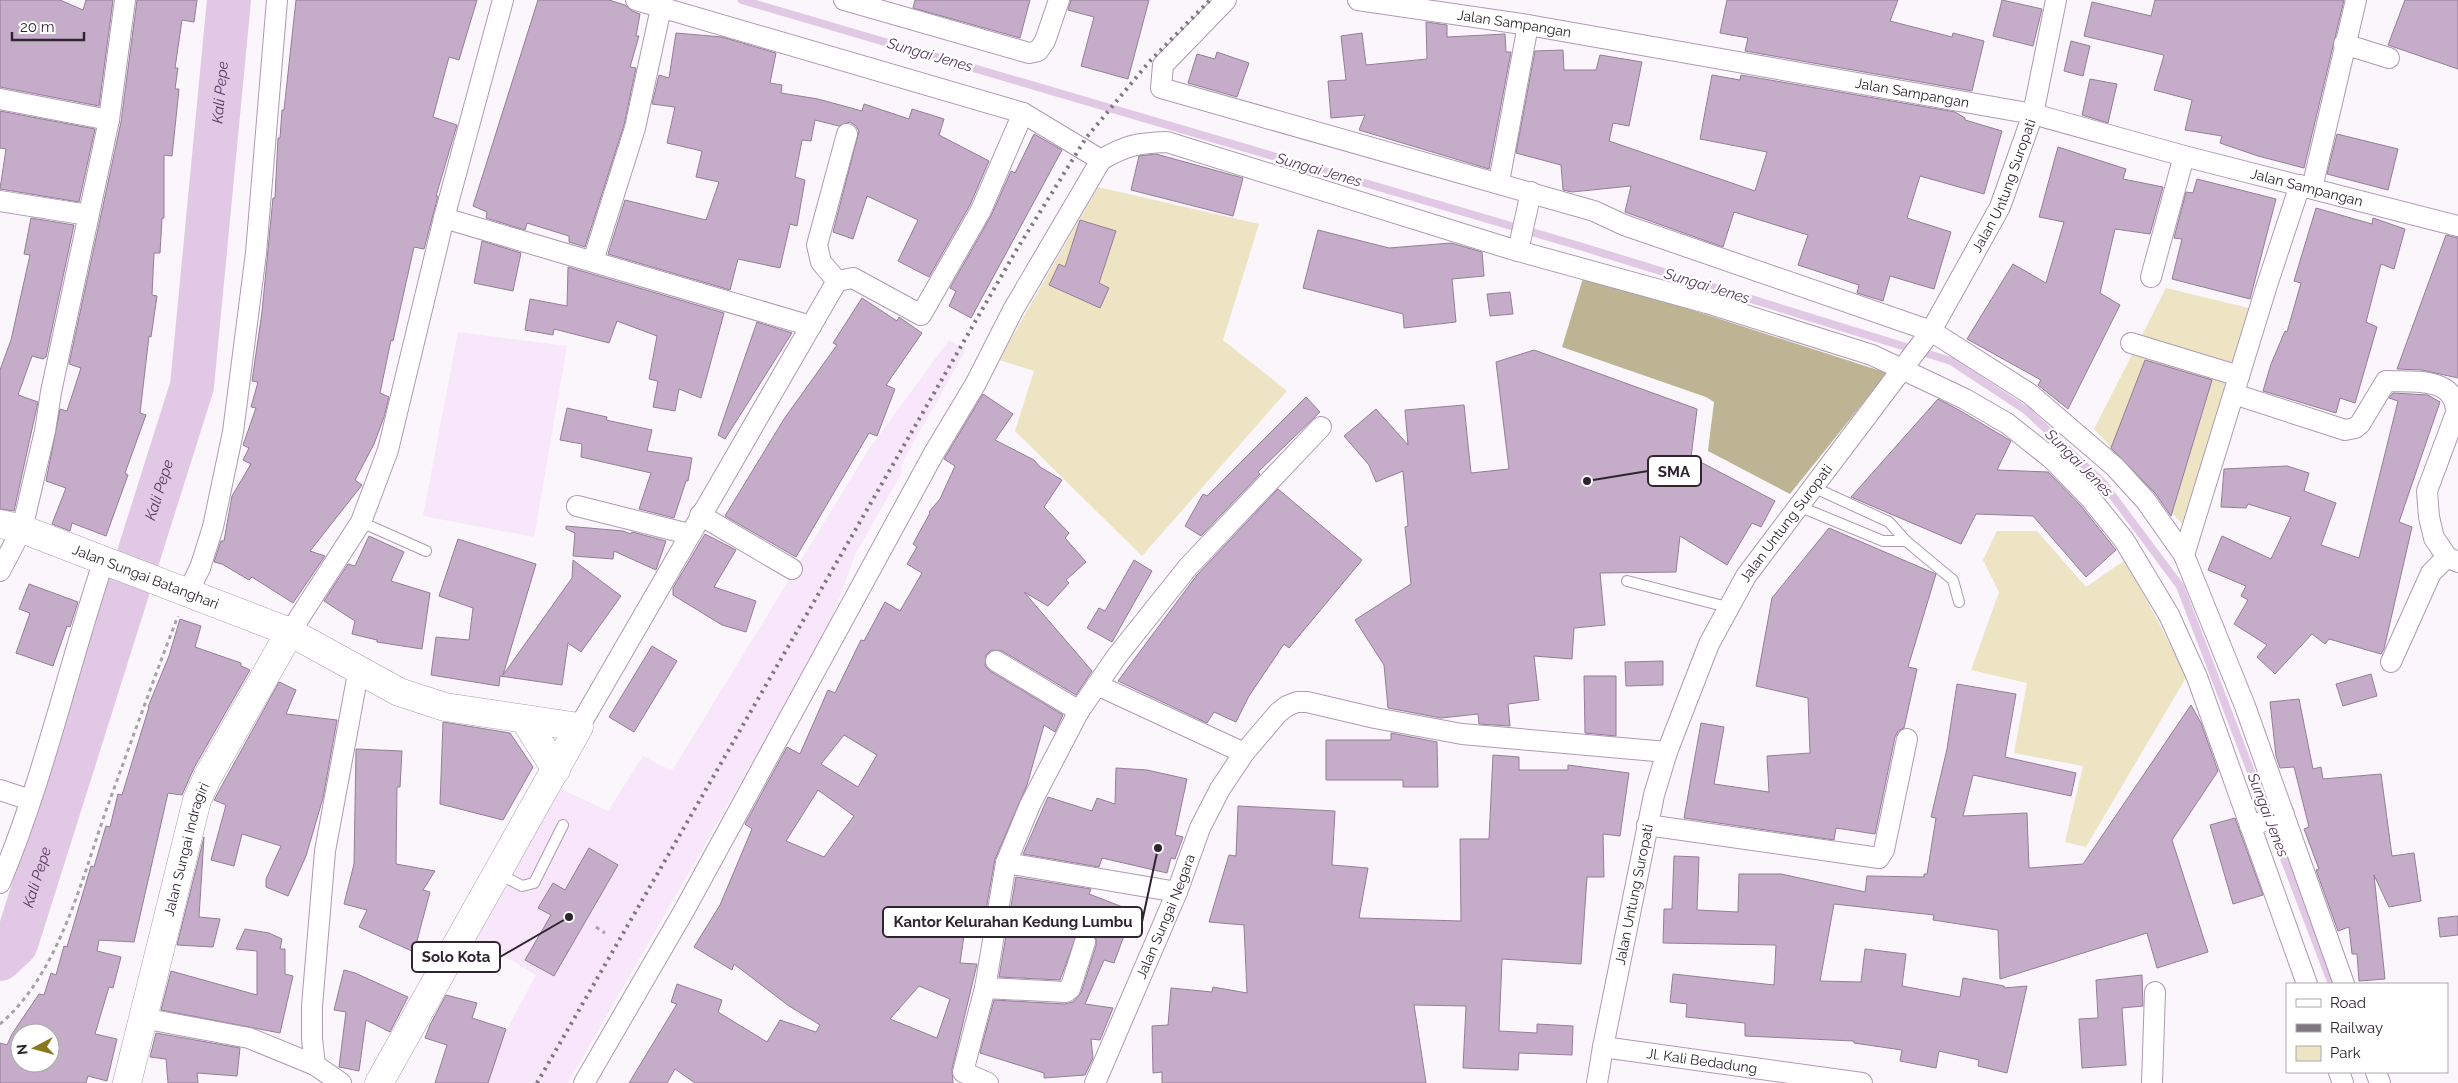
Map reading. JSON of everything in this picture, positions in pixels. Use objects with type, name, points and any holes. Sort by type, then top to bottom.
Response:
[{"type":"street","points":[[0,571],[11,527],[45,432],[109,120],[125,0]]},
{"type":"street","points":[[181,590],[200,568],[213,527],[233,432],[256,253],[277,0]]},
{"type":"street","points":[[290,632],[361,522],[388,450],[444,218],[503,0]]},
{"type":"street","points":[[636,0],[1023,113],[1101,160]]},
{"type":"street","points":[[844,0],[1030,52],[1038,51],[1045,41],[1059,0]]},
{"type":"street","points":[[1226,0],[1164,65],[1161,88],[1499,182],[1594,211],[1624,225],[1930,333],[2030,394],[2115,468],[2146,501],[2184,555],[2245,706],[2281,815],[2344,983]]},
{"type":"street","name":"Jalan Sampangan","points":[[1358,0],[1528,25],[2033,114],[2184,156],[2458,226]]},
{"type":"street","name":"Jalan Untung Suropati","points":[[1598,1083],[1602,1047],[1647,825],[1666,752],[1709,644],[1727,607],[1746,576],[1930,333],[2000,206],[2033,114],[2056,0]]},
{"type":"street","points":[[2184,555],[2236,385],[2306,186],[2356,0]]},
{"type":"street","points":[[593,261],[635,128],[661,8]]},
{"type":"street","points":[[1499,182],[1528,25]]},
{"type":"street","points":[[2344,44],[2389,58]]},
{"type":"street","points":[[0,99],[109,120]]},
{"type":"street","points":[[379,1083],[496,872],[556,770],[689,534],[837,281],[854,278],[896,303],[921,315],[981,210],[1023,113]]},
{"type":"street","points":[[837,281],[821,262],[817,245],[847,134]]},
{"type":"street","points":[[584,1083],[686,909],[934,453],[976,383],[1013,310],[1101,160],[1122,147],[1143,143],[1167,142],[1707,302],[1906,366],[2008,424],[2052,459],[2090,498],[2124,540],[2169,614],[2197,677],[2252,825],[2307,983]]},
{"type":"street","points":[[2151,276],[2184,156]]},
{"type":"street","points":[[1518,246],[1531,192]]},
{"type":"street","points":[[0,201],[88,215]]},
{"type":"street","points":[[444,218],[811,326]]},
{"type":"street","points":[[2131,343],[2345,430],[2351,430],[2360,424],[2386,382],[2436,384],[2446,389],[2456,403],[2456,413],[2427,491],[2429,517],[2434,538],[2452,560],[2431,573],[2391,662]]},
{"type":"street","points":[[988,1083],[959,1078],[985,988],[1006,863],[1030,805],[1079,711],[1117,656],[1188,566],[1321,427]]},
{"type":"street","points":[[577,506],[689,534]]},
{"type":"street","points":[[700,515],[792,569]]},
{"type":"street","name":"Jalan Sungai Batanghari","points":[[11,527],[290,632],[359,668],[399,692],[445,708],[579,727]]},
{"type":"street","points":[[0,883],[16,844],[110,563]]},
{"type":"street","name":"Jalan Sungai Indragiri","points":[[127,1083],[197,800],[213,767],[290,632]]},
{"type":"street","points":[[996,661],[1079,711]]},
{"type":"street","points":[[314,1065],[312,1006],[325,851],[359,668]]},
{"type":"street","points":[[1097,685],[1244,753]]},
{"type":"street","name":"Jalan Sungai Negara","points":[[1095,1083],[1177,892],[1200,828],[1220,789],[1244,753],[1278,713],[1287,706],[1298,702],[1329,706],[1376,718],[1462,734],[1666,752]]},
{"type":"street","points":[[525,720],[556,770]]},
{"type":"street","points":[[1647,825],[1880,858],[1884,850],[1907,739]]},
{"type":"street","points":[[0,790],[30,800]]},
{"type":"street","points":[[2252,825],[2281,815]]},
{"type":"street","points":[[1006,863],[1177,892]]},
{"type":"street","points":[[985,988],[1066,992],[1070,989],[1085,942]]},
{"type":"street","points":[[2152,1083],[2155,992]]},
{"type":"street","points":[[142,1018],[249,1038],[314,1065],[341,1083]]},
{"type":"street","name":"Jl. Kali Bedadung","points":[[1602,1047],[1862,1083]]},
{"type":"lane","points":[[1813,488],[1889,522],[1906,541],[1953,580],[1959,602]]},
{"type":"lane","points":[[1798,506],[1883,541],[1906,541]]},
{"type":"lane","points":[[361,522],[426,551]]},
{"type":"lane","points":[[1627,581],[1727,607]]},
{"type":"lane","points":[[496,872],[522,886],[534,883],[563,825]]},
{"type":"path","points":[[0,1024],[22,1003],[43,971],[62,932],[124,766],[181,590]]},
{"type":"path","points":[[596,927],[605,933]]},
{"type":"shaded area","points":[[1584,275],[1887,373],[1790,494],[1708,451],[1714,402],[1706,397],[1562,347]]},
{"type":"shaded area","points":[[458,332],[567,346],[534,537],[423,516]]},
{"type":"shaded area","points":[[949,340],[965,351],[902,463],[901,474],[855,555],[827,632],[568,1083],[478,1083],[536,975],[468,935],[555,786],[608,811],[643,756],[672,771],[869,449]]},
{"type":"green space","points":[[1098,187],[1259,224],[1223,340],[1287,391],[1142,556],[1015,431],[1034,371],[999,360]]},
{"type":"green space","points":[[2166,288],[2265,312],[2186,528],[2094,429]]},
{"type":"green space","points":[[1997,531],[2037,531],[2086,587],[2125,560],[2187,676],[2086,847],[2065,842],[2083,766],[2014,753],[2027,683],[1971,670],[1999,592],[1983,560]]},
{"type":"building","points":[[0,0],[60,0],[83,10],[86,0],[113,0],[99,106],[0,87]]},
{"type":"building","points":[[137,0],[197,0],[194,22],[182,20],[175,68],[178,68],[175,89],[179,89],[172,156],[164,155],[164,218],[162,218],[160,253],[154,253],[152,295],[157,296],[151,337],[149,336],[140,413],[146,415],[125,473],[128,475],[106,536],[72,523],[70,531],[52,524],[66,488],[46,481],[60,409],[67,411],[81,368],[69,364],[121,122]]},
{"type":"building","points":[[296,0],[477,0],[459,60],[449,57],[433,117],[457,125],[436,196],[438,196],[424,249],[414,247],[380,393],[389,397],[384,417],[374,444],[355,480],[362,485],[310,551],[325,556],[293,603],[252,577],[249,580],[222,564],[214,562],[221,541],[224,541],[232,496],[251,464],[243,460],[249,448],[243,445],[256,408],[251,407],[258,382],[252,381],[262,312],[273,198],[275,198],[278,138],[280,138],[282,110],[284,110]]},
{"type":"building","points":[[538,0],[609,0],[625,5],[632,11],[640,14],[636,36],[639,36],[630,67],[636,68],[624,125],[585,247],[569,242],[569,236],[527,223],[525,230],[486,218],[487,212],[473,206]]},
{"type":"building","points":[[915,0],[1030,0],[1020,38],[913,8]]},
{"type":"building","points":[[1071,0],[1149,0],[1128,79],[1081,66],[1094,17],[1068,10]]},
{"type":"building","points":[[1727,0],[1898,0],[1890,21],[1952,37],[1953,33],[1984,41],[1972,91],[1745,51],[1748,38],[1720,33]]},
{"type":"building","points":[[2002,0],[2042,9],[2033,46],[1993,36]]},
{"type":"building","points":[[2155,0],[2344,0],[2304,168],[2258,156],[2220,143],[2222,136],[2185,130],[2192,100],[2154,90],[2164,55],[2084,36],[2092,2],[2151,16]]},
{"type":"building","points":[[2405,0],[2458,0],[2458,69],[2388,45]]},
{"type":"building","points":[[1426,22],[1447,25],[1447,37],[1505,34],[1506,52],[1511,52],[1489,169],[1359,130],[1365,115],[1331,118],[1328,81],[1346,80],[1341,36],[1362,33],[1366,65],[1427,59]]},
{"type":"building","points":[[676,33],[722,37],[776,53],[770,83],[782,85],[781,93],[818,99],[862,111],[864,104],[909,119],[912,109],[944,119],[939,135],[989,161],[970,205],[929,277],[898,261],[918,220],[867,196],[853,239],[833,232],[859,131],[850,122],[839,126],[815,120],[811,141],[802,140],[795,177],[805,180],[797,226],[790,224],[780,268],[738,259],[730,290],[608,254],[625,200],[706,220],[719,182],[696,177],[702,151],[667,143],[675,107],[652,104],[659,75],[669,78]]},
{"type":"building","points":[[2071,41],[2090,46],[2083,76],[2064,71]]},
{"type":"building","points":[[1563,50],[1564,70],[1596,70],[1600,55],[1642,62],[1629,126],[1613,123],[1609,141],[1755,191],[1767,152],[1700,139],[1712,75],[1740,80],[1741,75],[1955,112],[1965,118],[1965,120],[2002,131],[1984,194],[1920,176],[1907,218],[1951,232],[1934,289],[1890,276],[1883,301],[1857,293],[1859,285],[1798,265],[1808,235],[1734,212],[1723,247],[1625,212],[1631,186],[1572,192],[1563,190],[1561,165],[1516,153],[1535,51]]},
{"type":"building","points":[[1217,52],[1249,63],[1237,97],[1188,83],[1197,54],[1215,59]]},
{"type":"building","points":[[2090,79],[2117,84],[2108,123],[2082,115]]},
{"type":"building","points":[[0,111],[95,129],[79,202],[0,189],[6,149],[0,148]]},
{"type":"building","points":[[1034,134],[1062,150],[971,318],[949,306],[956,291],[950,288],[991,216],[1011,171],[1015,173]]},
{"type":"building","points":[[2337,134],[2398,149],[2388,190],[2327,174]]},
{"type":"building","points":[[2058,147],[2126,169],[2123,179],[2163,187],[2150,234],[2115,229],[2100,293],[2120,305],[2068,409],[2038,385],[2041,380],[1967,339],[2013,264],[2046,283],[2064,222],[2039,217]]},
{"type":"building","points":[[1156,154],[1243,178],[1233,216],[1131,190],[1139,156]]},
{"type":"building","points":[[2197,179],[2276,199],[2250,299],[2172,279],[2182,239],[2174,238],[2186,192],[2193,193]]},
{"type":"building","points":[[2316,208],[2372,224],[2373,218],[2405,229],[2394,269],[2381,264],[2366,322],[2377,327],[2355,403],[2340,398],[2336,413],[2263,391],[2271,364],[2285,331],[2287,332],[2301,283],[2294,281]]},
{"type":"building","points":[[31,218],[74,225],[46,357],[43,359],[32,356],[18,395],[38,402],[14,511],[0,509],[0,370],[11,340],[30,255],[24,254]]},
{"type":"building","points":[[1080,220],[1116,231],[1099,283],[1109,288],[1100,308],[1049,285],[1059,264],[1065,267]]},
{"type":"building","points":[[1318,230],[1389,248],[1451,243],[1482,252],[1484,276],[1452,279],[1456,322],[1404,328],[1403,314],[1303,288]]},
{"type":"building","points":[[2446,235],[2458,238],[2458,378],[2422,370],[2397,369]]},
{"type":"building","points":[[482,241],[521,253],[513,291],[474,283]]},
{"type":"building","points":[[568,267],[724,313],[701,398],[679,389],[675,411],[653,407],[658,381],[649,379],[657,336],[617,321],[609,343],[554,329],[553,335],[525,330],[530,299],[567,306]]},
{"type":"building","points":[[1510,292],[1513,314],[1490,316],[1487,294]]},
{"type":"building","points":[[862,298],[897,321],[899,317],[922,333],[886,385],[895,389],[877,436],[869,433],[796,557],[725,516],[784,419],[837,345],[833,343]]},
{"type":"building","points":[[757,322],[792,333],[725,439],[718,435]]},
{"type":"building","points":[[1534,350],[1697,409],[1691,457],[1775,501],[1761,527],[1752,523],[1727,565],[1680,536],[1676,572],[1600,573],[1605,625],[1574,628],[1572,659],[1534,656],[1539,700],[1508,704],[1510,726],[1479,724],[1478,714],[1441,718],[1388,708],[1384,665],[1355,620],[1411,584],[1405,527],[1408,526],[1403,471],[1376,482],[1369,465],[1344,436],[1376,409],[1408,445],[1405,410],[1464,405],[1471,473],[1509,469],[1496,362]]},
{"type":"building","points":[[2145,360],[2212,380],[2171,516],[2155,493],[2111,448]]},
{"type":"building","points":[[2393,393],[2428,395],[2440,402],[2399,522],[2412,527],[2384,649],[2381,654],[2329,639],[2325,644],[2312,634],[2275,674],[2257,657],[2267,645],[2234,624],[2248,600],[2241,596],[2246,586],[2208,570],[2222,536],[2271,559],[2291,517],[2248,504],[2246,508],[2221,507],[2224,469],[2287,466],[2309,473],[2304,491],[2336,503],[2321,545],[2359,558],[2398,401],[2389,398]]},
{"type":"building","points":[[983,394],[1013,414],[995,440],[1034,460],[1040,467],[1062,480],[1044,507],[1069,533],[1065,538],[1086,562],[1066,580],[1069,583],[1048,606],[1024,592],[1092,671],[1076,695],[1002,651],[991,650],[986,655],[985,666],[990,671],[1063,715],[1055,732],[1044,725],[1027,785],[995,859],[983,927],[966,922],[960,963],[977,964],[952,1069],[953,1083],[695,1083],[675,1069],[667,1083],[629,1083],[677,1004],[671,1002],[677,984],[722,1000],[718,1012],[767,1042],[780,1020],[816,1032],[820,1025],[789,1006],[734,964],[732,970],[694,947],[720,905],[752,829],[745,824],[787,747],[800,754],[828,690],[835,693],[861,640],[864,641],[885,602],[900,611],[922,573],[907,564],[917,547],[913,544],[929,512],[940,499],[955,466],[944,459]],"holes":[[[844,735],[877,755],[858,787],[821,764]],[[818,790],[854,816],[824,857],[786,841]],[[919,986],[950,999],[937,1038],[890,1019]]]},
{"type":"building","points":[[1306,397],[1320,412],[1258,472],[1260,474],[1201,536],[1185,526],[1203,494],[1207,496]]},
{"type":"building","points":[[1938,399],[2011,441],[1997,470],[2048,472],[2081,506],[2116,550],[2086,577],[2033,516],[1976,514],[1961,544],[1851,497]]},
{"type":"building","points":[[567,408],[607,417],[606,420],[652,430],[647,451],[692,458],[688,481],[686,481],[674,518],[639,509],[651,473],[581,457],[582,444],[560,440]]},
{"type":"building","points":[[1278,489],[1362,560],[1289,648],[1284,644],[1249,696],[1236,722],[1214,712],[1207,723],[1118,681],[1197,575]]},
{"type":"building","points":[[566,526],[623,531],[631,534],[632,532],[666,541],[656,570],[614,551],[613,559],[573,556],[575,533],[566,529]]},
{"type":"building","points":[[1829,528],[1936,574],[1908,667],[1917,669],[1904,728],[1898,731],[1895,737],[1875,834],[1836,828],[1834,840],[1684,818],[1701,723],[1724,727],[1714,784],[1769,792],[1767,756],[1810,753],[1808,698],[1756,686],[1772,598]]},
{"type":"building","points":[[705,534],[736,550],[714,587],[756,601],[746,632],[722,625],[673,595],[673,588]]},
{"type":"building","points":[[369,536],[404,552],[391,581],[430,593],[422,649],[377,642],[377,640],[352,634],[355,621],[324,601],[348,564],[355,566]]},
{"type":"building","points":[[458,539],[536,564],[503,675],[572,578],[573,560],[621,596],[581,652],[568,643],[562,685],[500,676],[499,686],[431,675],[436,637],[469,640],[473,608],[439,596]]},
{"type":"building","points":[[1134,560],[1152,571],[1112,642],[1087,628],[1099,608],[1105,611]]},
{"type":"building","points":[[29,584],[78,602],[70,627],[67,626],[53,666],[16,653],[30,613],[19,609]]},
{"type":"building","points":[[180,619],[201,626],[195,647],[241,663],[241,666],[250,670],[194,768],[182,795],[168,793],[134,942],[99,940],[97,951],[121,957],[113,988],[109,987],[95,1034],[117,1039],[107,1081],[88,1076],[86,1083],[0,1083],[0,1043],[7,1045],[10,1038],[10,1073],[60,1073],[60,1023],[19,1023],[39,994],[44,995],[51,973],[56,975],[64,946],[67,947],[91,866],[94,867],[106,826],[110,827],[118,794],[122,795],[148,707],[169,656]]},
{"type":"building","points":[[652,646],[677,661],[634,732],[609,717]]},
{"type":"building","points":[[1663,661],[1663,685],[1626,686],[1625,662]]},
{"type":"building","points":[[2371,674],[2377,696],[2343,706],[2336,684]]},
{"type":"building","points":[[1584,676],[1616,676],[1616,736],[1585,733]]},
{"type":"building","points":[[279,682],[296,690],[286,714],[337,720],[323,798],[306,856],[288,896],[266,887],[266,879],[281,846],[242,834],[234,866],[211,860],[226,805],[214,800]]},
{"type":"building","points":[[1957,684],[2016,694],[2005,757],[2076,773],[2071,796],[1973,775],[1963,816],[2027,813],[2029,868],[2083,864],[2191,705],[2201,723],[2218,771],[2172,840],[2208,952],[2157,968],[2147,933],[2000,979],[1998,930],[1933,920],[1934,915],[1834,904],[1820,981],[1861,982],[1865,949],[1906,954],[1902,986],[1960,997],[1963,978],[2004,986],[2004,988],[2027,986],[2007,1073],[1978,1066],[1979,1060],[1939,1051],[1936,1068],[1900,1061],[1902,1050],[1854,1043],[1854,1041],[1745,1036],[1745,1023],[1686,1017],[1687,1004],[1670,1002],[1673,974],[1774,985],[1776,945],[1663,943],[1664,909],[1672,909],[1674,856],[1699,857],[1697,910],[1738,912],[1739,874],[1781,874],[1865,892],[1867,876],[1924,877],[1924,874],[1927,874],[1936,818],[1931,817],[1947,749]]},
{"type":"building","points":[[2299,699],[2313,769],[2321,767],[2323,779],[2381,774],[2392,856],[2414,853],[2421,901],[2389,907],[2374,875],[2385,979],[2359,981],[2357,954],[2352,954],[2349,927],[2338,931],[2316,870],[2319,869],[2304,829],[2309,827],[2294,767],[2280,768],[2276,756],[2270,702]]},
{"type":"building","points":[[443,722],[510,733],[533,767],[503,820],[440,804]]},
{"type":"building","points":[[1391,733],[1437,742],[1438,787],[1403,787],[1403,780],[1326,780],[1326,740],[1391,740]]},
{"type":"building","points":[[356,749],[402,751],[400,787],[397,787],[396,864],[435,871],[423,890],[430,892],[414,952],[359,927],[367,910],[344,904],[354,864]]},
{"type":"building","points":[[1493,755],[1519,757],[1519,770],[1568,770],[1568,765],[1629,773],[1620,836],[1603,834],[1604,877],[1587,877],[1581,964],[1502,959],[1499,1031],[1537,1033],[1537,1024],[1573,1026],[1572,1055],[1519,1053],[1518,1070],[1463,1068],[1466,1006],[1414,1005],[1426,1083],[1162,1083],[1162,1072],[1153,1073],[1152,1026],[1168,1025],[1171,988],[1212,992],[1213,987],[1247,993],[1244,925],[1209,922],[1229,855],[1236,856],[1238,806],[1335,811],[1332,865],[1368,868],[1359,918],[1461,921],[1460,839],[1489,839]]},
{"type":"building","points":[[1116,768],[1147,770],[1187,779],[1175,835],[1183,837],[1175,859],[1171,858],[1167,873],[1102,858],[1099,867],[1023,854],[1048,797],[1092,811],[1097,798],[1115,804]]},
{"type":"building","points":[[2235,818],[2263,895],[2233,904],[2210,825]]},
{"type":"building","points":[[204,837],[199,917],[220,919],[213,947],[177,945]]},
{"type":"building","points":[[589,848],[618,865],[554,976],[525,960],[551,915],[538,908],[553,883],[565,890]]},
{"type":"building","points":[[1016,877],[1091,889],[1089,894],[1133,911],[1114,963],[1104,960],[1085,1004],[1113,1008],[1100,1040],[1091,1039],[1093,1058],[1085,1075],[1044,1078],[1044,1073],[980,1053],[994,1000],[1065,1004],[1073,1002],[1081,993],[1096,946],[1096,939],[1089,931],[1082,931],[1077,934],[1060,980],[999,977]]},
{"type":"building","points":[[2458,916],[2458,935],[2440,937],[2438,918]]},
{"type":"building","points":[[245,929],[269,933],[282,939],[280,949],[285,949],[285,974],[293,976],[280,1033],[161,1010],[171,971],[257,995],[257,951],[236,949]]},
{"type":"building","points":[[344,970],[355,973],[408,997],[390,1032],[366,1020],[359,1071],[339,1067],[346,1012],[334,1010]]},
{"type":"building","points":[[2142,975],[2143,1006],[2122,1008],[2126,1065],[2082,1068],[2079,1019],[2098,1018],[2096,980]]},
{"type":"building","points":[[446,995],[477,1003],[472,1018],[506,1029],[488,1083],[435,1083],[447,1045],[425,1038]]},
{"type":"building","points":[[156,1033],[240,1048],[237,1076],[197,1073],[198,1083],[168,1083],[166,1059],[150,1057]]},
{"type":"waterway","name":"Kali Pepe","points":[[0,959],[16,944],[192,386],[229,0]]},
{"type":"waterway","name":"Sungai Jenes","points":[[742,0],[1586,248],[1951,361],[2027,411],[2103,483],[2180,586],[2332,983]]},
{"type":"railway","points":[[537,1083],[1017,249],[1086,138],[1149,62],[1210,0]]},
{"type":"place","name":"SMA","points":[[1587,481]]},
{"type":"place","name":"Kantor Kelurahan Kedung Lumbu","points":[[1158,848]]},
{"type":"place","name":"Solo Kota","points":[[569,917]]}]
